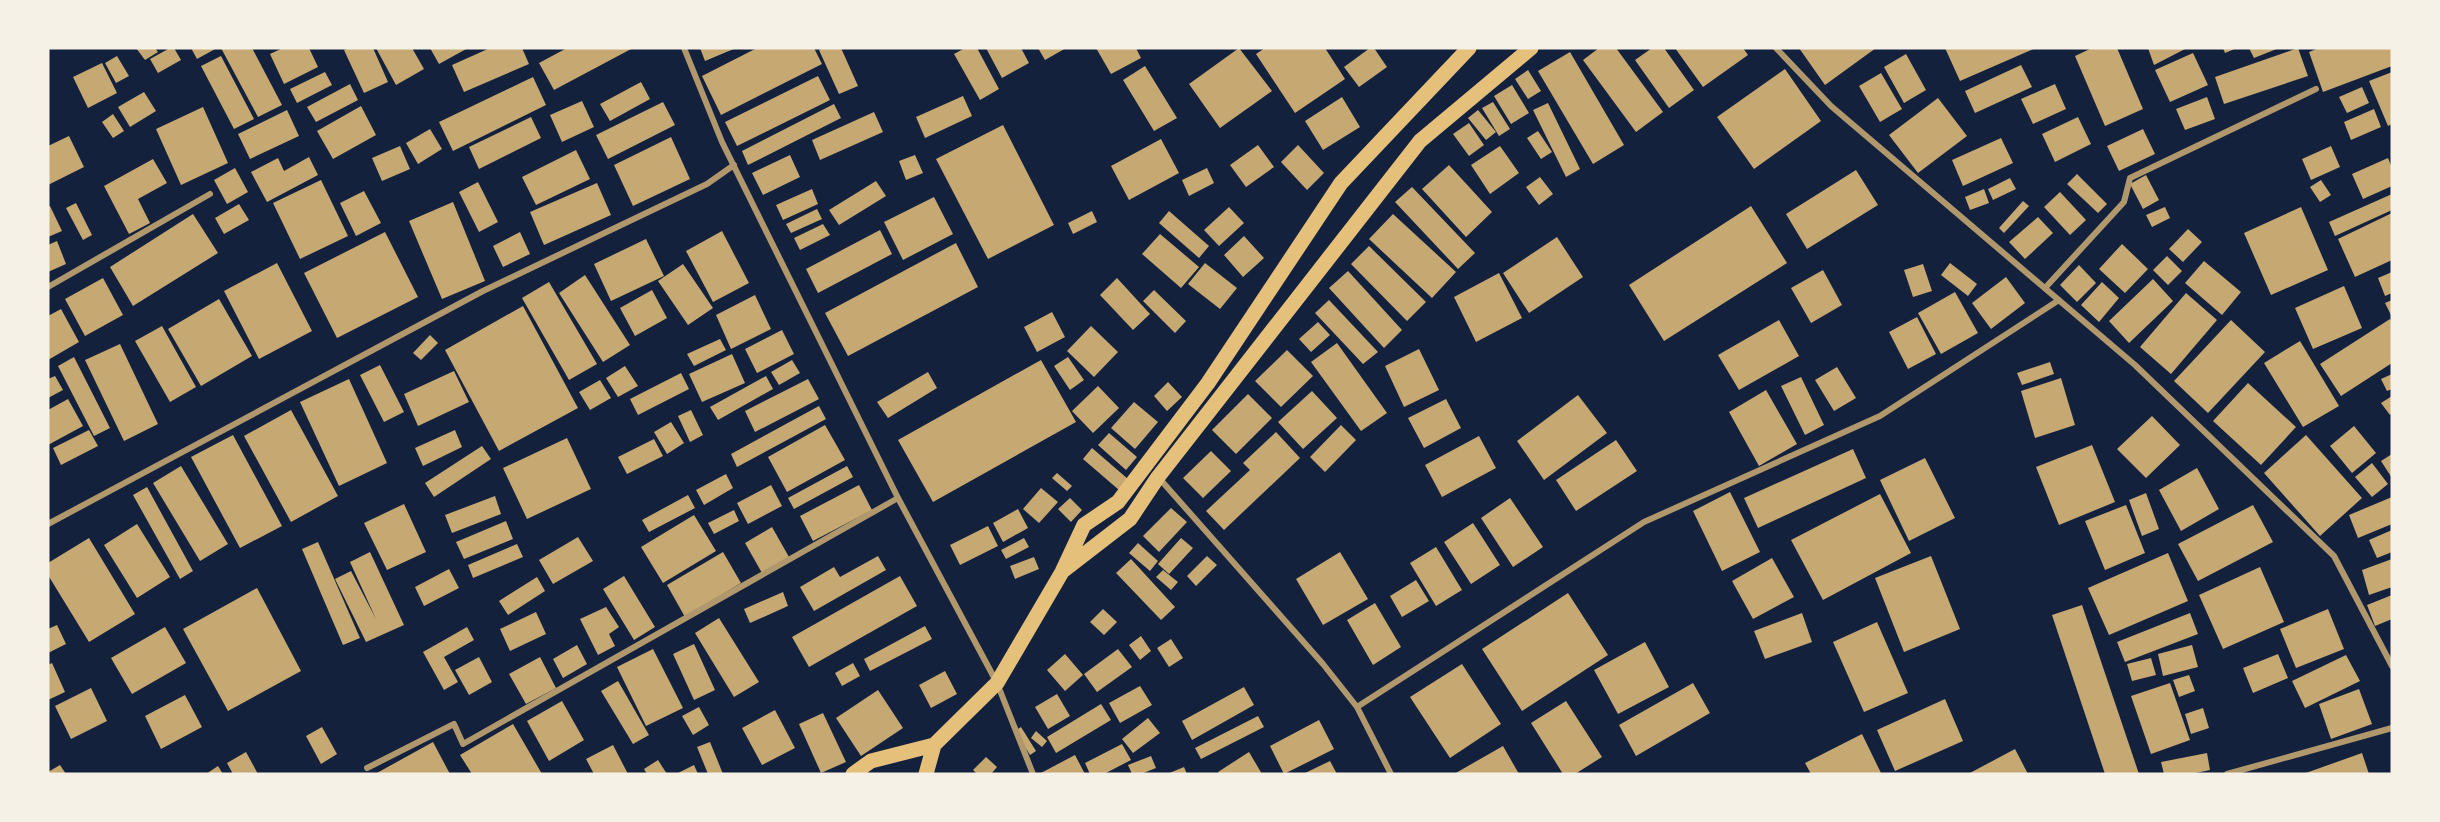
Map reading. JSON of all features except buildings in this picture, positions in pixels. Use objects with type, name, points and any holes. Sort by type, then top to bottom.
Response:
[{"type":"main road","points":[[926,774],[934,745],[997,682],[1062,572],[1084,525],[1118,502],[1202,392],[1341,183],[1469,48]]},
{"type":"main road","points":[[1062,572],[1130,519],[1158,477],[1420,141],[1531,48]]},
{"type":"main road","points":[[853,774],[871,761],[934,745]]},
{"type":"street","points":[[684,48],[722,142],[898,498],[997,682],[1033,774]]},
{"type":"street","points":[[1776,48],[1832,106],[2135,364],[2334,556],[2392,666]]},
{"type":"street","points":[[2045,288],[2124,202],[2130,178],[2316,89]]},
{"type":"street","points":[[48,524],[483,291],[708,184],[734,165]]},
{"type":"street","points":[[48,287],[210,194]]},
{"type":"street","points":[[1357,706],[1644,522],[1880,416],[2059,300]]},
{"type":"street","points":[[1158,477],[1323,664],[1357,706],[1391,774]]},
{"type":"street","points":[[367,768],[454,724],[463,744],[898,498]]},
{"type":"street","points":[[2227,774],[2392,728]]}]
